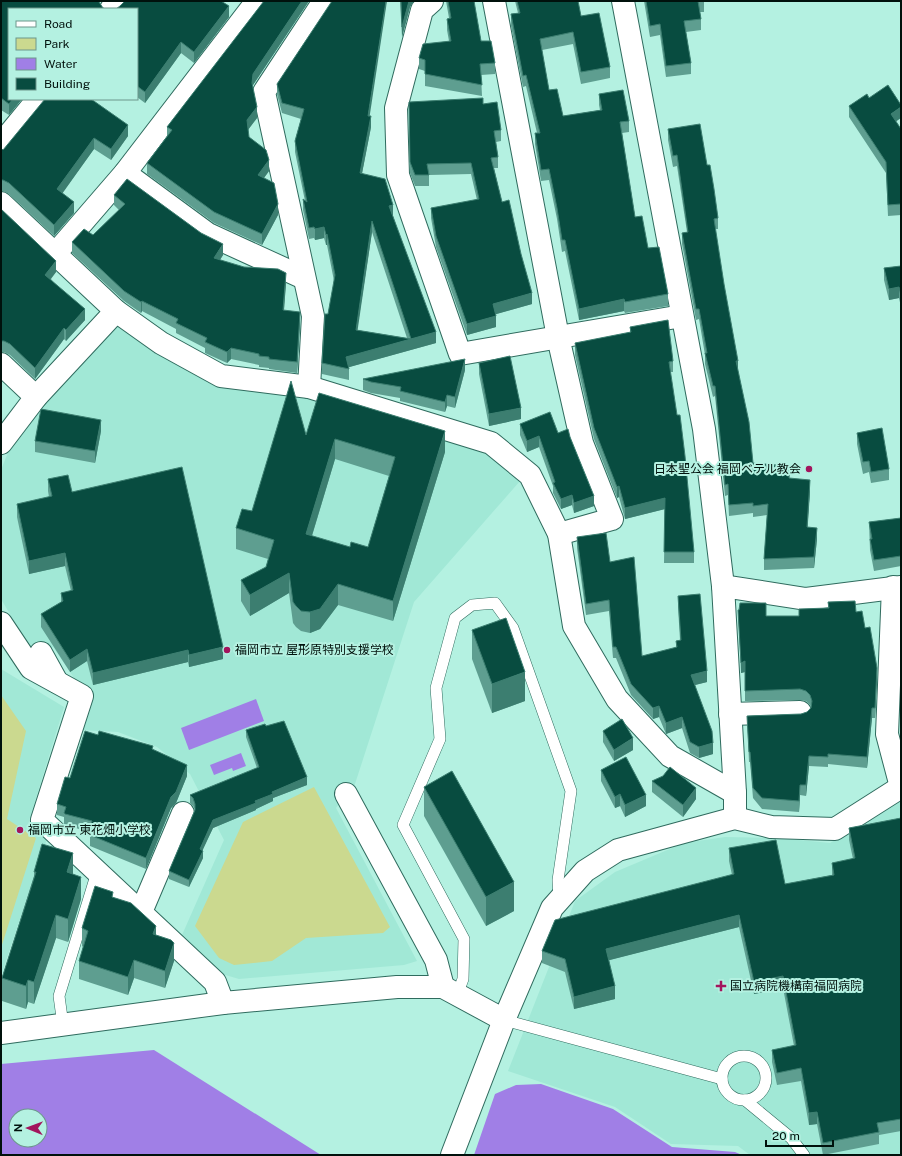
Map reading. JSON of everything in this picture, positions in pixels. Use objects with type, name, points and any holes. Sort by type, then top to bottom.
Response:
[{"type":"street","points":[[55,254],[125,173],[257,1]]},
{"type":"street","points":[[309,387],[313,316],[264,92],[324,1]]},
{"type":"street","points":[[432,1],[422,10],[396,108],[398,175],[460,354],[682,316]]},
{"type":"street","points":[[494,1],[558,337],[582,443],[612,519],[559,534]]},
{"type":"street","points":[[623,1],[704,429],[723,586],[735,793],[735,818]]},
{"type":"street","points":[[1,144],[37,100]]},
{"type":"street","points":[[125,173],[208,234],[304,278]]},
{"type":"street","points":[[1,203],[116,311],[160,343],[221,376],[309,387],[491,443],[530,475],[559,534],[574,626],[616,699],[670,756],[735,793]]},
{"type":"street","points":[[1,443],[36,397],[116,311]]},
{"type":"street","points":[[1,364],[36,397]]},
{"type":"street","points":[[452,1155],[504,1020],[552,908],[585,871],[618,850],[735,818],[771,827],[835,830],[901,787],[887,734],[897,587],[806,599],[723,586]]},
{"type":"street","points":[[1,623],[31,668],[82,696],[42,820],[215,982],[223,1003]]},
{"type":"street","points":[[41,653],[57,682]]},
{"type":"street","points":[[730,714],[800,712]]},
{"type":"street","points":[[346,794],[436,960],[450,991]]},
{"type":"street","points":[[141,912],[183,812]]},
{"type":"street","points":[[1,1033],[223,1003],[397,987],[450,991],[504,1020]]},
{"type":"lane","points":[[450,991],[463,979],[464,939],[403,825],[440,739],[436,688],[455,618],[472,605],[495,603],[513,628],[571,791],[558,880],[559,900]]},
{"type":"lane","points":[[63,1025],[59,996],[97,872]]},
{"type":"lane","points":[[504,1020],[722,1079]]},
{"type":"lane","points":[[745,1056],[758,1062],[763,1067],[765,1074],[763,1088],[758,1094],[745,1100],[738,1099],[727,1092],[722,1079],[726,1065],[731,1060],[745,1056]]},
{"type":"lane","points":[[745,1100],[791,1138],[804,1155]]},
{"type":"shaded area","name":"福岡市立 屋形原特別支援学校","points":[[117,322],[216,384],[304,396],[487,450],[520,481],[414,602],[354,787],[346,794],[336,808],[417,961],[404,965],[239,979],[212,971],[182,935],[224,840],[190,774],[157,747],[118,732],[80,730],[93,691],[74,678],[53,647],[35,656],[1,599],[1,470],[7,455],[41,402]]},
{"type":"shaded area","name":"福岡市立 東花畑小学校","points":[[1,669],[64,707],[29,821],[47,839],[1,976]]},
{"type":"shaded area","name":"国立病院機構南福岡病院","points":[[901,800],[901,1155],[750,1155],[738,1146],[671,1144],[615,1107],[508,1071],[575,901],[615,872],[684,843],[725,837],[779,838],[830,843]]},
{"type":"green space","points":[[1,695],[26,731],[7,819],[36,838],[1,948]]},
{"type":"green space","points":[[314,787],[390,927],[383,933],[306,938],[272,961],[234,965],[219,958],[195,926],[243,822]]},
{"type":"water","points":[[256,699],[264,721],[189,750],[181,728]]},
{"type":"water","points":[[241,753],[246,766],[233,771],[232,768],[214,775],[210,765]]},
{"type":"water","points":[[154,1050],[321,1155],[1,1155],[1,1064]]},
{"type":"water","points":[[541,1084],[613,1109],[672,1147],[735,1152],[742,1155],[474,1155],[495,1094],[516,1085]]},
{"type":"building","points":[[1,1],[99,1],[103,8],[8,8],[8,100],[12,100],[9,104],[1,98]]},
{"type":"building","points":[[125,1],[221,1],[229,6],[194,52],[181,42],[145,92],[138,87],[138,8],[117,8]]},
{"type":"building","points":[[264,1],[302,1],[253,74],[252,83],[257,107],[247,120],[249,137],[266,150],[269,160],[258,175],[274,183],[278,204],[262,234],[214,212],[147,163],[172,130],[167,127]]},
{"type":"building","points":[[332,1],[386,1],[368,116],[371,116],[360,173],[385,179],[393,205],[389,206],[436,332],[411,339],[346,357],[349,369],[322,363],[325,314],[328,314],[335,275],[327,234],[326,235],[324,227],[315,229],[314,227],[309,228],[303,199],[307,202],[295,141],[304,109],[282,103],[277,84]],"holes":[[[372,221],[411,339],[356,330]]]},
{"type":"building","points":[[401,1],[409,1],[402,27]]},
{"type":"building","points":[[448,1],[474,1],[481,41],[491,41],[495,63],[480,64],[482,85],[425,74],[425,60],[419,58],[423,44],[451,41],[447,19],[451,18]]},
{"type":"building","points":[[517,1],[578,1],[581,16],[599,13],[610,67],[581,72],[573,32],[540,39],[549,90],[557,89],[563,116],[602,110],[599,94],[623,90],[629,121],[620,122],[635,217],[642,216],[648,248],[659,247],[668,294],[625,302],[624,299],[579,309],[565,240],[562,240],[549,169],[541,170],[535,133],[540,133],[526,75],[523,76],[511,14],[520,13]]},
{"type":"building","points":[[646,1],[698,1],[701,19],[684,21],[691,63],[666,66],[660,24],[650,26]]},
{"type":"building","points":[[888,85],[901,105],[901,107],[891,114],[901,129],[901,204],[888,205],[886,162],[849,106],[867,94],[869,98]]},
{"type":"building","points":[[483,98],[483,104],[497,102],[501,130],[494,131],[498,157],[491,158],[502,202],[509,200],[521,254],[532,293],[493,304],[496,316],[467,324],[436,236],[431,208],[479,199],[471,163],[427,164],[429,175],[415,175],[410,162],[409,102]]},
{"type":"building","points":[[44,100],[92,100],[128,125],[111,149],[94,138],[57,189],[74,202],[54,225],[9,183],[1,180],[1,148],[3,150]]},
{"type":"building","points":[[700,124],[707,165],[710,165],[714,189],[718,218],[714,219],[738,361],[736,361],[749,422],[753,463],[790,466],[789,478],[810,480],[807,527],[817,528],[814,557],[764,559],[768,504],[753,506],[753,503],[729,505],[728,484],[725,485],[715,386],[713,386],[705,353],[707,353],[699,309],[696,309],[682,233],[688,232],[677,155],[673,156],[668,129]]},
{"type":"building","points":[[127,179],[201,233],[223,244],[214,258],[244,267],[278,269],[286,273],[283,310],[300,312],[297,362],[269,359],[269,357],[259,356],[259,354],[231,348],[227,352],[205,342],[207,338],[176,323],[178,319],[142,301],[141,302],[124,291],[72,242],[84,229],[93,235],[125,204],[114,195]]},
{"type":"building","points":[[1,209],[56,261],[45,275],[85,309],[66,330],[64,328],[35,368],[10,344],[1,341]]},
{"type":"building","points":[[901,266],[901,296],[899,287],[889,289],[884,268]]},
{"type":"building","points":[[668,320],[673,361],[669,362],[677,415],[680,415],[694,552],[664,552],[665,498],[625,508],[619,486],[617,487],[594,428],[575,343],[631,332],[630,327]]},
{"type":"building","points":[[510,356],[521,408],[489,414],[479,363]]},
{"type":"building","points":[[465,359],[455,397],[447,395],[445,402],[400,391],[401,387],[371,382],[363,379]]},
{"type":"building","points":[[291,381],[306,435],[319,393],[445,431],[393,601],[338,584],[320,609],[310,612],[301,611],[293,602],[289,573],[250,595],[241,580],[266,567],[274,540],[236,528],[242,509],[252,511]],"holes":[[[335,439],[395,457],[368,547],[351,542],[350,547],[306,534]]]},
{"type":"building","points":[[41,409],[101,420],[95,451],[35,441]]},
{"type":"building","points":[[550,412],[558,433],[568,429],[594,496],[574,503],[572,495],[561,499],[553,483],[555,482],[539,436],[527,441],[520,424]]},
{"type":"building","points":[[882,428],[889,469],[871,472],[869,461],[863,462],[857,433]]},
{"type":"building","points":[[182,467],[223,647],[189,655],[188,650],[93,673],[87,649],[70,660],[41,614],[63,601],[61,593],[73,590],[65,553],[29,561],[17,504],[52,496],[48,479],[68,475],[72,492]]},
{"type":"building","points":[[901,518],[901,556],[874,560],[870,539],[872,539],[869,522]]},
{"type":"building","points":[[606,533],[610,562],[634,557],[642,656],[677,647],[676,641],[681,640],[678,596],[700,594],[707,671],[691,675],[712,731],[713,743],[699,747],[690,742],[682,717],[666,723],[659,706],[653,708],[631,684],[616,647],[613,647],[609,600],[586,604],[577,537]]},
{"type":"building","points":[[855,601],[856,612],[862,611],[865,628],[870,627],[877,668],[875,708],[872,708],[867,757],[828,754],[828,757],[809,756],[806,785],[800,785],[799,801],[762,798],[753,788],[747,716],[801,714],[807,712],[811,708],[812,701],[810,695],[806,691],[800,689],[745,691],[745,661],[741,663],[738,610],[740,603],[766,603],[766,616],[799,616],[799,609],[829,608],[828,602]]},
{"type":"building","points":[[506,618],[525,672],[492,684],[472,630]]},
{"type":"building","points":[[622,719],[633,738],[614,750],[603,731]]},
{"type":"building","points":[[284,721],[307,777],[272,792],[273,794],[255,801],[256,803],[213,820],[200,849],[203,851],[189,880],[169,871],[195,810],[193,798],[190,795],[259,767],[246,730],[265,724],[266,726]]},
{"type":"building","points":[[85,731],[98,735],[99,731],[153,746],[152,749],[187,765],[176,792],[171,797],[146,858],[90,835],[92,821],[65,814],[66,807],[57,804],[65,777],[70,778]]},
{"type":"building","points":[[626,757],[646,795],[625,805],[620,794],[615,797],[601,770]]},
{"type":"building","points":[[670,767],[696,788],[683,805],[652,781],[663,776]]},
{"type":"building","points":[[452,771],[514,882],[486,897],[424,787]]},
{"type":"building","points":[[901,818],[901,1119],[877,1123],[879,1132],[823,1143],[817,1112],[809,1113],[801,1068],[777,1073],[772,1050],[796,1045],[783,976],[754,982],[739,915],[606,949],[615,986],[574,997],[565,959],[542,951],[555,920],[734,874],[729,848],[776,840],[785,884],[834,875],[832,863],[855,858],[849,828]]},
{"type":"building","points":[[42,844],[73,853],[67,872],[81,877],[68,919],[56,915],[34,982],[28,980],[26,986],[2,978],[36,872],[34,872]]},
{"type":"building","points":[[95,886],[113,892],[112,897],[131,903],[156,926],[153,934],[171,940],[174,943],[165,971],[134,960],[128,977],[79,961],[88,931],[82,928]]},
{"type":"place","name":"日本聖公会 福岡ベテル教会","points":[[809,469]]},
{"type":"place","name":"福岡市立 屋形原特別支援学校","points":[[227,650]]},
{"type":"place","name":"福岡市立 東花畑小学校","points":[[20,830]]},
{"type":"place","name":"国立病院機構南福岡病院","points":[[721,986]]}]
